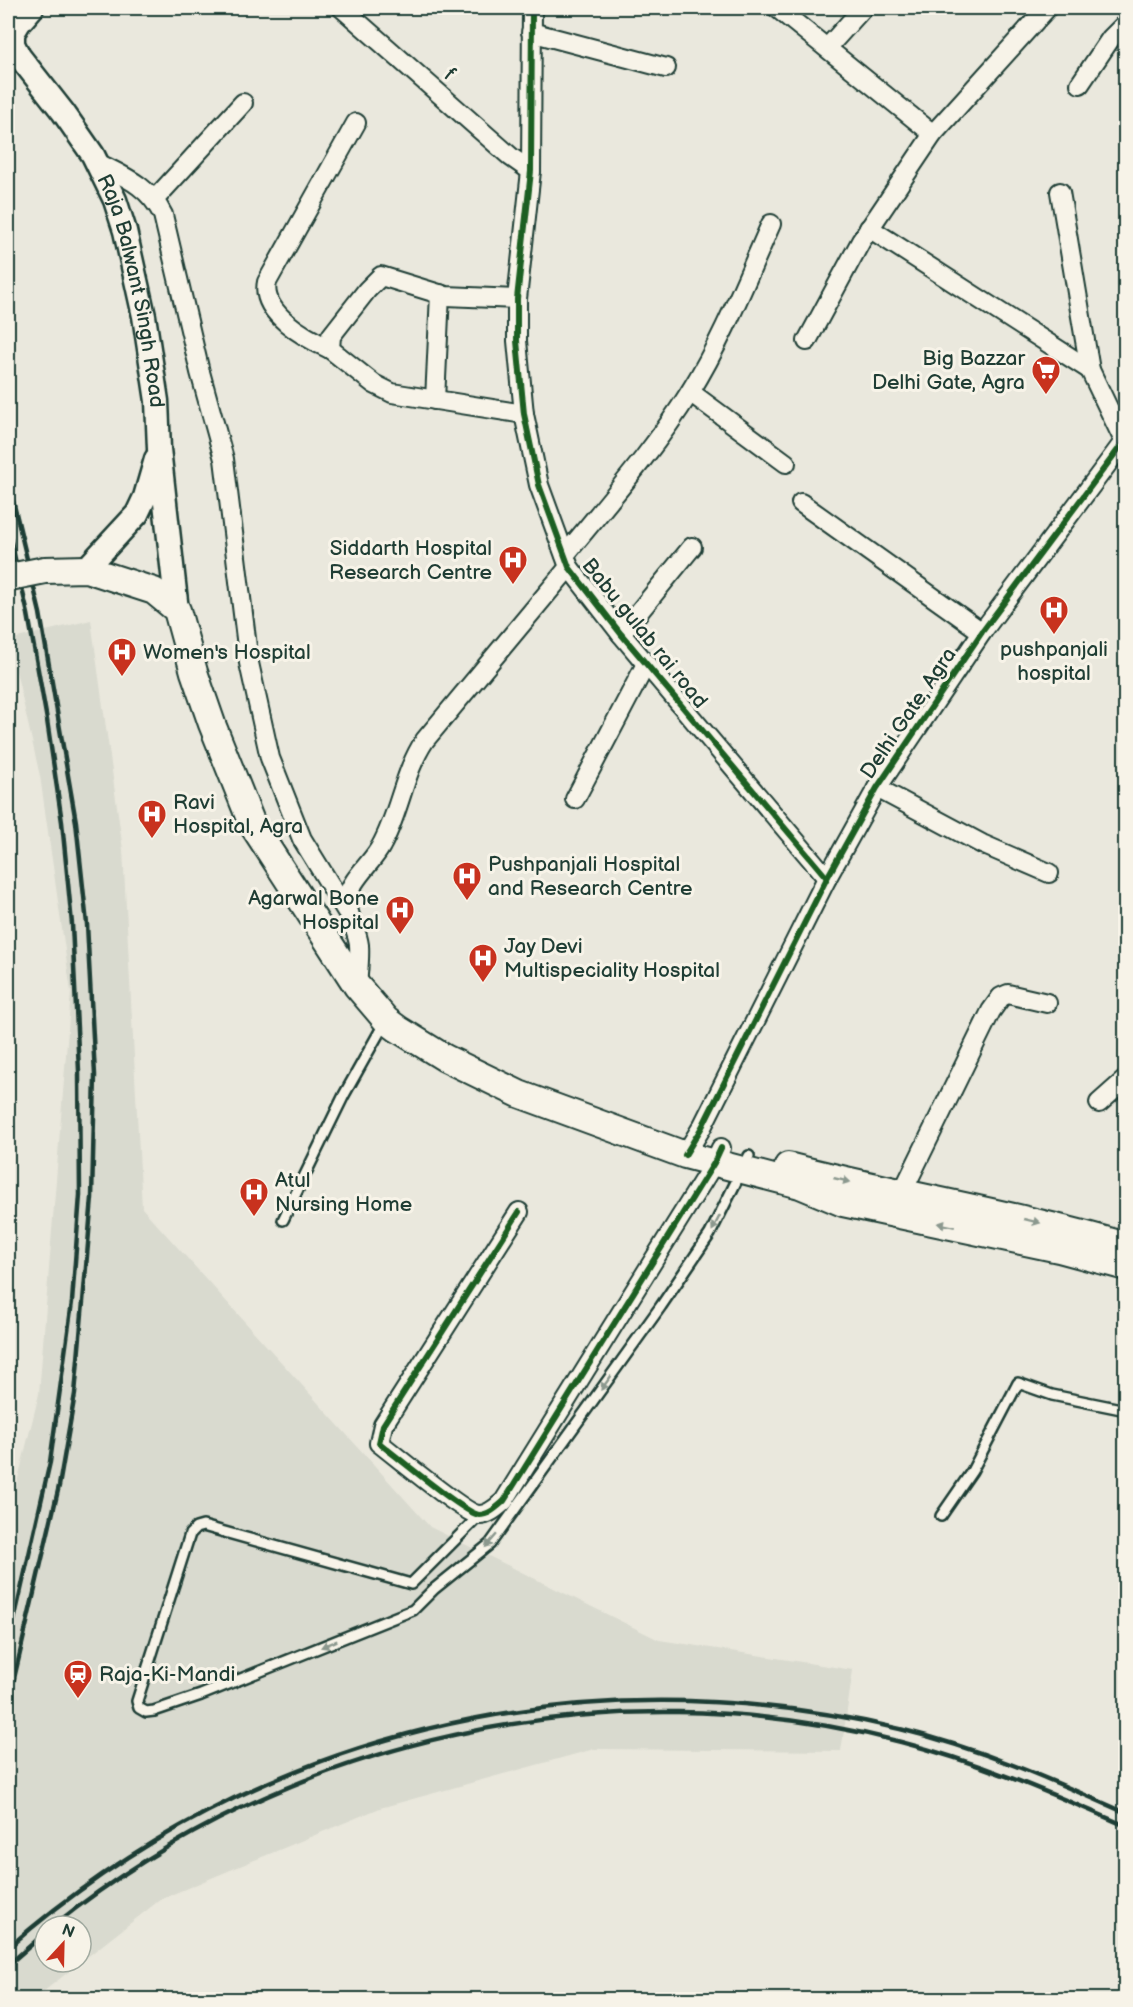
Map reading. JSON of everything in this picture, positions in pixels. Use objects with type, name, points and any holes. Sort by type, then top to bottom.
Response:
[{"type":"main road","points":[[9,577],[45,570],[86,569],[154,591],[177,610],[194,672],[212,724],[252,824],[357,986],[386,1020],[445,1058],[519,1094],[680,1147],[746,1163],[843,1180],[897,1203],[987,1222],[1084,1234],[1125,1246]]},
{"type":"main road","points":[[987,1222],[1059,1249],[1125,1267]]},
{"type":"street","name":"Raja Balwant Singh Road","points":[[32,8],[18,23],[13,33],[14,44],[20,56],[63,112],[96,162],[114,200],[128,242],[144,316],[157,401],[159,449],[177,610]]},
{"type":"street","name":"f","points":[[342,8],[511,157],[531,171]]},
{"type":"street","name":"Babu gulab rai road","points":[[532,8],[531,171],[517,299],[517,341],[524,414],[539,485],[567,561],[621,634],[827,878]]},
{"type":"street","points":[[777,8],[933,134]]},
{"type":"street","points":[[828,47],[863,8]]},
{"type":"street","points":[[807,341],[869,228],[933,134],[1047,8]]},
{"type":"street","points":[[1080,84],[1111,38],[1125,23]]},
{"type":"street","points":[[531,32],[666,68]]},
{"type":"street","points":[[155,200],[243,103]]},
{"type":"street","points":[[356,123],[267,282],[265,293],[270,305],[291,327],[330,349],[374,384],[392,393],[524,414]]},
{"type":"street","points":[[96,162],[136,183],[155,200],[163,215],[200,372],[224,459],[249,663],[270,758],[302,839],[350,917]]},
{"type":"street","points":[[1060,192],[1090,370],[1125,442]]},
{"type":"street","points":[[357,986],[359,946],[350,917],[347,897],[351,885],[372,861],[382,845],[412,761],[567,561],[690,392],[726,325],[771,224]]},
{"type":"street","points":[[869,228],[1090,370]]},
{"type":"street","points":[[330,349],[331,336],[378,278],[385,276],[440,294],[517,299]]},
{"type":"street","points":[[435,400],[440,294]]},
{"type":"street","points":[[690,392],[786,463]]},
{"type":"street","name":"Delhi Gate, Agra","points":[[680,1147],[765,1004],[827,878],[877,788],[982,632],[1125,442]]},
{"type":"street","points":[[86,569],[136,514],[145,496],[159,449]]},
{"type":"street","points":[[801,503],[982,632]]},
{"type":"street","points":[[621,634],[692,547]]},
{"type":"street","points":[[575,799],[646,663]]},
{"type":"street","points":[[877,788],[982,844],[1049,873]]},
{"type":"street","points":[[897,1203],[1000,997],[1008,994],[1047,1003]]},
{"type":"street","points":[[1099,1103],[1125,1079]]},
{"type":"street","points":[[519,1212],[383,1425],[379,1438],[379,1443],[464,1508],[480,1515],[491,1512],[504,1501],[718,1156]]},
{"type":"lane","points":[[283,1220],[344,1095],[386,1020]]},
{"type":"lane","points":[[480,1515],[411,1584],[203,1527],[196,1528],[190,1534],[137,1701],[139,1708],[146,1712],[154,1711],[201,1695],[413,1610],[490,1544],[704,1243],[746,1163]]},
{"type":"lane","points":[[941,1516],[972,1471],[1018,1383],[1052,1395],[1125,1410]]},
{"type":"shaded area","points":[[91,620],[123,850],[142,1208],[430,1527],[659,1640],[853,1670],[841,1751],[594,1749],[380,1808],[161,1899],[93,1953],[93,1914],[33,1914],[33,1974],[66,1974],[34,1999],[8,2000],[8,1519],[39,1394],[71,992],[40,776],[9,640]]},
{"type":"railway","points":[[8,480],[40,613],[76,822],[87,924],[95,1075],[92,1198],[75,1394],[59,1486],[8,1704]]},
{"type":"railway","points":[[8,529],[28,614],[62,822],[72,924],[79,1071],[80,1195],[72,1302],[50,1462],[8,1647]]},
{"type":"railway","points":[[8,1948],[104,1873],[206,1812],[314,1764],[427,1729],[543,1708],[661,1701],[780,1708],[900,1729],[987,1755],[1126,1813]]},
{"type":"railway","points":[[70,1914],[145,1861],[244,1807],[348,1765],[456,1735],[566,1717],[678,1712],[790,1720],[901,1742],[959,1759],[1126,1826]]},
{"type":"railway","points":[[8,1965],[33,1943]]},
{"type":"cycle path","points":[[532,8],[531,171],[517,299],[517,341],[524,414],[539,485],[569,567],[621,634],[827,878]]},
{"type":"cycle path","points":[[685,1155],[702,1127],[827,878],[877,788],[982,632],[1126,439]]},
{"type":"cycle path","points":[[519,1212],[383,1425],[379,1443],[445,1495],[479,1515],[489,1512],[504,1501],[714,1163],[721,1148]]},
{"type":"place","name":"Big Bazzar Delhi Gate, Agra","points":[[1046,396]]},
{"type":"place","name":"Siddarth Hospital Research Centre","points":[[513,586]]},
{"type":"place","name":"pushpanjali hospital","points":[[1054,636]]},
{"type":"place","name":"Women's Hospital","points":[[122,678]]},
{"type":"place","name":"Ravi Hospital, Agra","points":[[152,840]]},
{"type":"place","name":"Pushpanjali Hospital and Research Centre","points":[[467,902]]},
{"type":"place","name":"Agarwal Bone Hospital","points":[[400,936]]},
{"type":"place","name":"Jay Devi Multispeciality Hospital","points":[[483,984]]},
{"type":"place","name":"Atul Nursing Home","points":[[254,1218]]},
{"type":"place","name":"Raja-Ki-Mandi","points":[[78,1700]]}]
